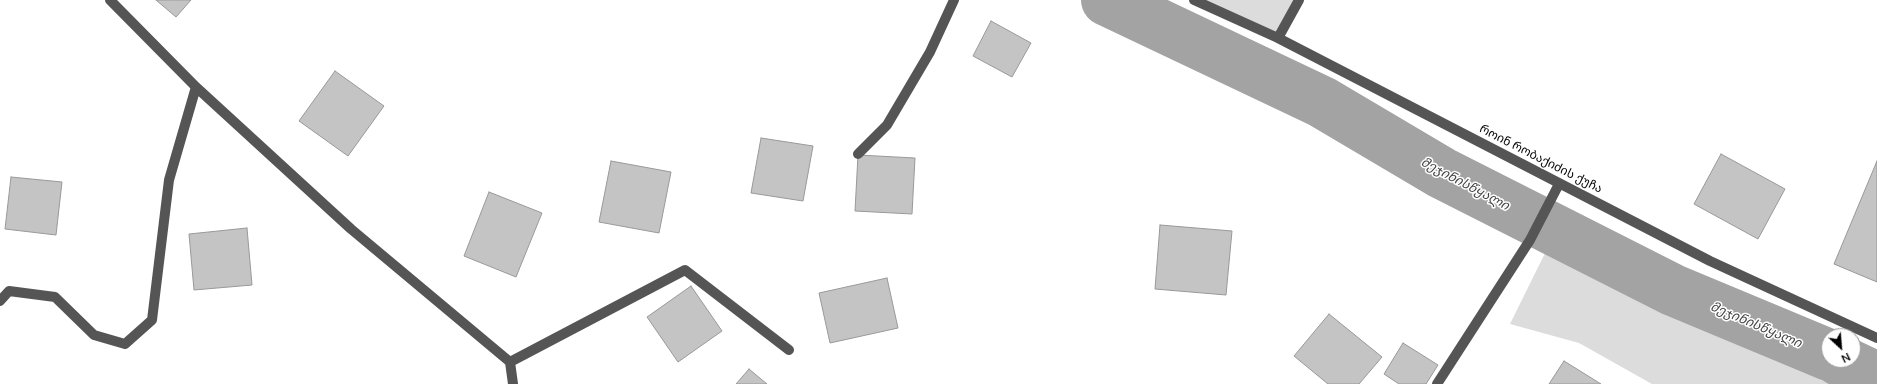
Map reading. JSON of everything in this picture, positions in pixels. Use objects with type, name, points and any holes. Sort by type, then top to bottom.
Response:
[{"type":"street","points":[[110,0],[196,87],[351,229],[510,362],[513,384]]},
{"type":"street","points":[[858,154],[887,125],[930,52],[954,0]]},
{"type":"street","name":"როინ რობაქიძის ქუჩა","points":[[1194,0],[1278,38],[1710,261],[1877,338]]},
{"type":"street","points":[[1278,38],[1299,0]]},
{"type":"street","points":[[0,301],[9,291],[55,297],[94,336],[125,344],[152,320],[169,180],[196,87]]},
{"type":"street","points":[[1437,384],[1530,240],[1559,184]]},
{"type":"street","points":[[510,362],[685,270],[789,350]]},
{"type":"shaded area","points":[[1194,0],[1299,0],[1278,38]]},
{"type":"shaded area","points":[[1552,239],[1821,366],[1821,368],[1826,368],[1860,384],[1652,384],[1579,343],[1510,324]]},
{"type":"building","points":[[156,0],[191,0],[176,17]]},
{"type":"building","points":[[991,21],[1031,43],[1012,77],[973,56]]},
{"type":"building","points":[[335,71],[384,106],[348,156],[299,121]]},
{"type":"building","points":[[761,138],[813,146],[803,201],[751,193]]},
{"type":"building","points":[[1721,154],[1785,189],[1758,239],[1694,204]]},
{"type":"building","points":[[858,155],[915,158],[912,214],[855,211]]},
{"type":"building","points":[[611,161],[671,172],[659,233],[599,222]]},
{"type":"building","points":[[1877,161],[1877,282],[1834,264]]},
{"type":"building","points":[[11,177],[62,182],[56,235],[5,229]]},
{"type":"building","points":[[489,192],[542,213],[516,277],[464,256]]},
{"type":"building","points":[[1160,225],[1232,231],[1226,295],[1155,289]]},
{"type":"building","points":[[247,228],[252,285],[194,290],[189,234]]},
{"type":"building","points":[[887,278],[898,328],[830,343],[819,293]]},
{"type":"building","points":[[691,286],[722,331],[678,362],[647,317]]},
{"type":"building","points":[[1329,314],[1382,357],[1359,384],[1328,384],[1294,356]]},
{"type":"building","points":[[1403,343],[1438,365],[1426,384],[1399,384],[1384,374]]},
{"type":"building","points":[[1564,361],[1601,384],[1549,384]]},
{"type":"building","points":[[749,369],[767,384],[736,384]]},
{"type":"waterway","name":"მეჯინისწყალი","points":[[1107,0],[1322,102],[1442,173],[1673,290],[1821,352]]},
{"type":"waterway","name":"მეჯინისწყალი","points":[[1856,368],[1877,378]]}]
